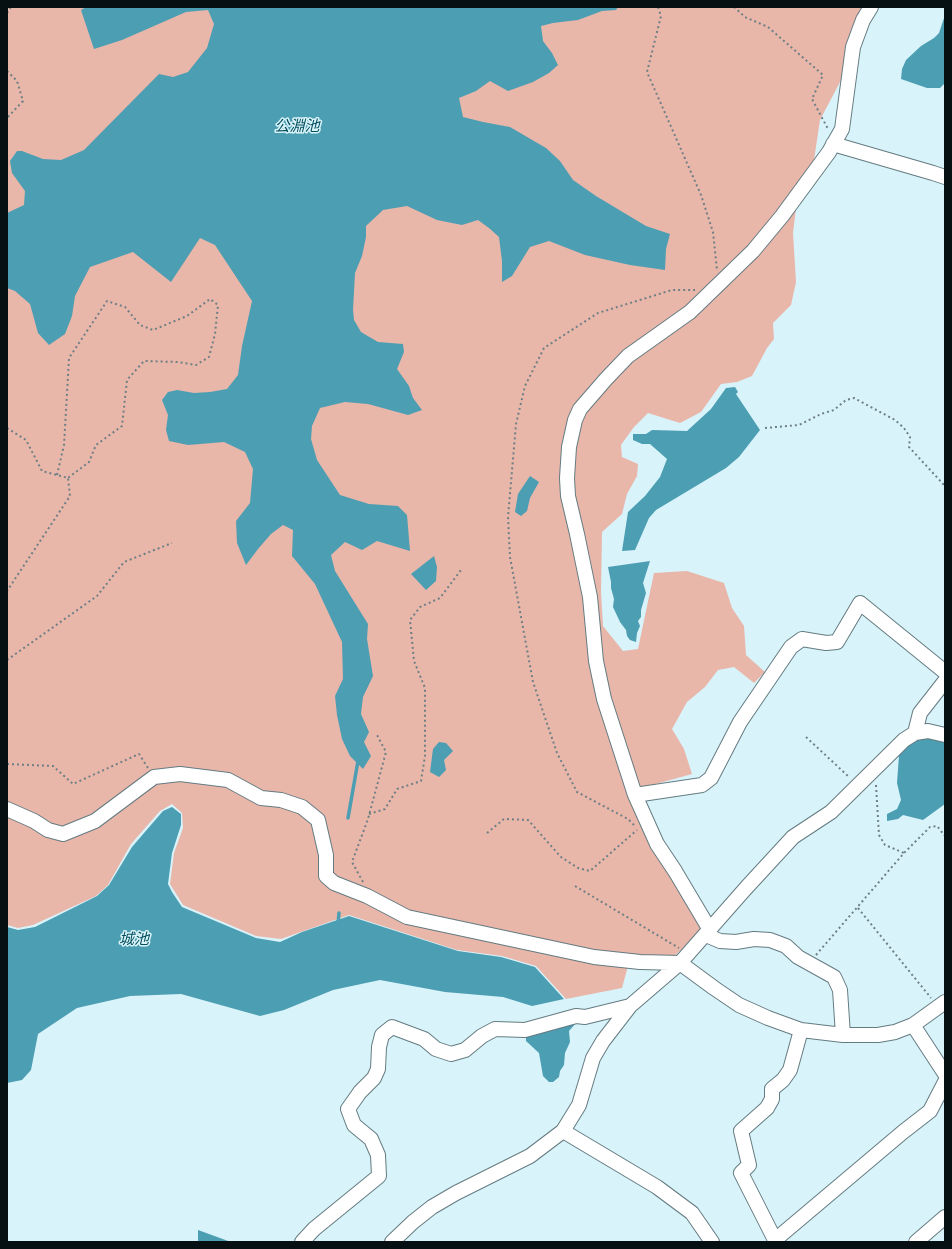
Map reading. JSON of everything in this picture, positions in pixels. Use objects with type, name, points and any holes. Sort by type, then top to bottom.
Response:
[{"type":"street","points":[[843,1035],[840,990],[834,977],[809,963],[786,946],[770,940],[754,939],[736,942],[720,941],[708,932],[675,871],[657,844],[635,795],[604,699],[596,661],[590,597],[568,496],[567,478],[569,447],[575,420],[580,410],[606,378],[628,356],[690,312],[753,251],[777,222],[829,152],[842,129],[854,47],[864,20],[871,7]]},
{"type":"street","points":[[833,144],[933,172],[945,177]]},
{"type":"street","points":[[635,795],[702,785],[711,778],[740,722],[792,647],[802,639],[826,643],[837,642],[860,603],[945,672]]},
{"type":"street","points":[[914,733],[920,713],[945,681]]},
{"type":"street","points":[[392,1242],[413,1222],[432,1207],[456,1193],[530,1156],[563,1131],[579,1105],[593,1058],[603,1041],[630,1006],[684,958],[793,837],[831,812],[904,740],[914,733],[928,731],[945,736]]},
{"type":"street","points":[[7,810],[34,821],[48,830],[63,834],[95,821],[154,777],[180,774],[228,780],[261,798],[281,800],[302,807],[318,820],[326,856],[326,876],[334,883],[368,896],[407,917],[594,957],[640,962],[684,958]]},
{"type":"street","points":[[684,958],[714,988],[740,1005],[768,1018],[801,1030],[843,1035],[878,1035],[894,1032],[913,1025],[942,1005]]},
{"type":"street","points":[[302,1242],[314,1229],[379,1176],[378,1155],[371,1139],[354,1125],[348,1109],[360,1092],[374,1078],[378,1069],[379,1047],[382,1035],[392,1027],[424,1039],[436,1049],[451,1054],[465,1050],[482,1036],[495,1030],[525,1030],[576,1016],[585,1017],[630,1006]]},
{"type":"street","points":[[913,1025],[945,1074]]},
{"type":"street","points":[[801,1030],[790,1070],[783,1080],[772,1090],[772,1099],[766,1108],[741,1131],[749,1165],[741,1173],[775,1241],[902,1132],[930,1111],[945,1082]]},
{"type":"street","points":[[563,1131],[658,1187],[692,1213],[712,1242]]},
{"type":"street","points":[[916,1242],[945,1217]]},
{"type":"path","points":[[7,13],[12,7]]},
{"type":"path","points":[[487,833],[504,819],[528,820],[561,857],[578,868],[590,870],[638,829],[628,819],[577,792],[557,753],[533,682],[510,557],[508,517],[516,424],[525,386],[544,348],[598,312],[672,290],[715,288],[713,232],[701,196],[647,72],[661,16],[658,7]]},
{"type":"path","points":[[734,7],[745,17],[768,27],[823,75],[812,99],[826,124],[833,144]]},
{"type":"path","points":[[7,71],[17,80],[23,101],[7,118]]},
{"type":"path","points":[[57,475],[64,445],[69,358],[107,301],[125,307],[140,325],[153,330],[187,316],[210,299],[218,305],[215,334],[209,357],[196,365],[178,362],[144,361],[127,380],[122,426],[96,446],[89,462],[68,478]]},
{"type":"path","points":[[765,428],[799,426],[821,414],[834,410],[846,400],[854,398],[895,420],[904,428],[910,437],[908,447],[945,486]]},
{"type":"path","points":[[7,428],[26,440],[42,471],[68,478]]},
{"type":"path","points":[[7,591],[70,496],[68,478]]},
{"type":"path","points":[[7,660],[97,596],[124,562],[172,543]]},
{"type":"path","points":[[369,814],[385,809],[397,789],[421,781],[425,756],[425,688],[414,660],[410,620],[420,607],[440,598],[461,570]]},
{"type":"path","points":[[368,896],[363,881],[352,862],[369,814],[386,752],[377,735]]},
{"type":"path","points":[[806,737],[858,786]]},
{"type":"path","points":[[7,764],[53,766],[73,784],[140,754],[154,777]]},
{"type":"path","points":[[872,773],[876,785],[879,834],[885,844],[904,853]]},
{"type":"path","points":[[809,963],[904,853],[930,827],[937,826],[945,836]]},
{"type":"path","points":[[575,886],[684,958]]},
{"type":"path","points":[[858,908],[942,1005]]},
{"type":"shaded area","points":[[7,7],[867,7],[840,82],[820,120],[814,160],[805,172],[798,192],[793,233],[796,282],[791,305],[773,323],[774,339],[767,348],[752,376],[737,382],[721,384],[701,412],[680,423],[648,413],[634,427],[621,445],[622,457],[638,464],[637,476],[627,494],[622,514],[602,532],[601,592],[603,626],[623,651],[638,649],[654,573],[687,571],[724,583],[732,608],[744,626],[746,655],[765,672],[754,683],[734,667],[718,670],[705,687],[687,702],[672,729],[684,749],[692,774],[641,788],[631,796],[703,930],[661,968],[628,966],[622,988],[566,999],[536,966],[502,956],[457,950],[349,915],[281,939],[256,936],[183,905],[170,884],[174,853],[183,828],[182,813],[172,804],[160,811],[131,844],[108,885],[96,896],[33,925],[18,928],[7,925]]},
{"type":"water","name":"公淵池","points":[[86,7],[618,7],[616,10],[602,11],[578,20],[541,26],[543,41],[552,53],[558,65],[549,73],[533,82],[508,91],[490,81],[476,91],[459,98],[463,117],[510,127],[546,148],[560,161],[573,180],[596,196],[646,226],[670,234],[666,249],[665,270],[630,265],[585,255],[549,241],[530,247],[512,276],[502,282],[502,261],[499,237],[478,220],[462,225],[437,220],[407,206],[383,210],[366,226],[366,237],[362,256],[355,273],[353,310],[354,320],[361,332],[378,342],[403,344],[404,352],[397,369],[409,386],[413,398],[422,410],[408,415],[368,404],[345,402],[320,408],[312,426],[311,439],[317,460],[340,495],[369,504],[398,506],[407,515],[410,551],[377,541],[362,550],[345,542],[331,555],[335,571],[368,624],[367,639],[373,676],[363,697],[361,714],[369,732],[364,742],[371,756],[363,769],[350,756],[342,739],[337,715],[335,696],[343,679],[342,642],[315,584],[292,556],[293,530],[283,525],[271,534],[246,565],[237,543],[236,521],[250,503],[253,469],[245,452],[224,442],[188,445],[169,441],[166,430],[168,415],[162,400],[168,392],[177,390],[194,393],[227,389],[238,375],[242,346],[252,301],[215,245],[200,238],[171,282],[133,252],[90,267],[75,296],[72,316],[65,334],[49,345],[38,333],[30,304],[15,291],[7,288],[7,213],[24,205],[25,191],[12,173],[10,161],[17,151],[22,151],[43,159],[61,160],[84,150],[159,74],[173,77],[188,72],[207,48],[214,24],[208,10],[186,12],[122,40],[94,49],[81,10]]},
{"type":"water","points":[[945,15],[945,83],[940,88],[927,88],[901,79],[902,69],[906,60],[921,46],[939,33]]},
{"type":"water","points":[[735,387],[738,392],[736,394],[760,430],[739,457],[726,468],[656,510],[649,518],[635,550],[622,551],[628,512],[645,496],[660,477],[667,459],[650,444],[642,444],[633,440],[633,434],[646,434],[652,430],[687,431],[711,409],[726,388]]},
{"type":"water","points":[[530,476],[539,482],[530,498],[527,511],[521,516],[515,512],[518,494]]},
{"type":"water","points":[[434,556],[437,567],[436,581],[426,590],[411,574]]},
{"type":"water","points":[[650,561],[643,583],[646,593],[641,610],[641,617],[638,621],[640,626],[637,633],[636,642],[630,640],[627,636],[626,630],[620,622],[613,607],[614,599],[608,567]]},
{"type":"water","points":[[919,735],[945,740],[945,804],[923,820],[903,815],[898,819],[887,821],[887,814],[897,809],[901,800],[897,783],[899,755],[903,746]]},
{"type":"water","points":[[439,742],[446,743],[453,751],[444,760],[446,770],[439,777],[430,772],[433,749]]},
{"type":"water","name":"城池","points":[[172,807],[181,814],[181,825],[172,853],[168,884],[182,907],[256,938],[280,942],[302,932],[349,916],[458,951],[501,957],[535,967],[564,999],[532,1006],[503,997],[445,992],[380,980],[333,990],[284,1010],[260,1016],[181,994],[130,996],[77,1008],[38,1034],[31,1070],[22,1080],[7,1083],[7,927],[18,930],[35,927],[97,896],[109,885],[132,847],[163,811]]},
{"type":"water","points":[[576,1023],[569,1031],[570,1042],[565,1053],[564,1065],[560,1071],[559,1077],[553,1082],[549,1082],[543,1076],[539,1053],[526,1041],[526,1033]]},
{"type":"water","points":[[198,1230],[231,1242],[198,1242]]},
{"type":"waterway","points":[[348,818],[358,761]]},
{"type":"waterway","points":[[338,924],[339,913]]}]
